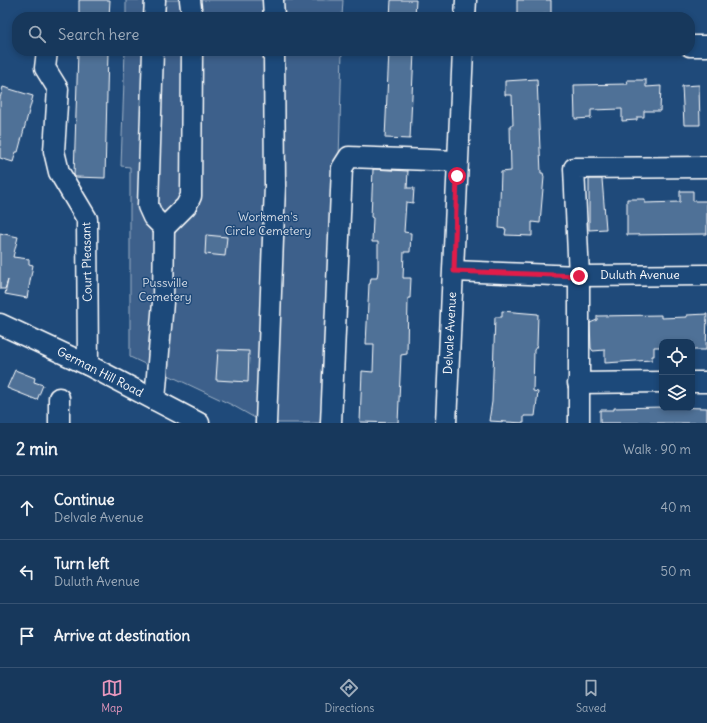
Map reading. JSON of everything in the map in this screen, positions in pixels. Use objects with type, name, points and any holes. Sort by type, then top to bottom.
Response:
[{"type":"street","points":[[154,12],[155,0]]},
{"type":"street","points":[[190,0],[191,12]]},
{"type":"street","points":[[273,0],[274,12]]},
{"type":"street","points":[[465,12],[466,0]]},
{"type":"street","points":[[695,46],[707,46]]},
{"type":"street","name":"Court Pleasant","points":[[46,56],[45,68],[58,89],[54,151],[59,172],[87,219],[88,365]]},
{"type":"street","points":[[153,56],[148,206],[154,217],[164,228],[163,302],[155,400]]},
{"type":"street","points":[[164,228],[186,206],[191,196],[192,56]]},
{"type":"street","points":[[266,423],[275,186],[274,56]]},
{"type":"street","name":"Delvale Avenue","points":[[446,423],[463,56]]},
{"type":"street","points":[[331,423],[342,168],[349,157],[458,161]]},
{"type":"street","points":[[579,423],[579,276],[574,168],[707,167]]},
{"type":"street","name":"Duluth Avenue","points":[[454,271],[579,276],[707,275]]},
{"type":"street","name":"German Hill Road","points":[[0,324],[88,365],[155,400],[171,416],[199,423]]},
{"type":"street","points":[[578,383],[659,382]]},
{"type":"street","points":[[695,382],[707,382]]},
{"type":"street","points":[[59,398],[59,423]]},
{"type":"street","points":[[171,416],[207,423]]},
{"type":"green space","points":[[126,0],[343,0],[342,12],[126,12]]},
{"type":"green space","name":"Workmen's Circle Cemetery","points":[[125,56],[342,56],[339,159],[326,423],[264,423],[232,405],[130,357],[130,167],[121,166]]},
{"type":"building","points":[[79,0],[110,0],[109,12],[79,12]]},
{"type":"building","points":[[391,0],[416,0],[415,12],[390,12]]},
{"type":"building","points":[[517,0],[551,0],[551,12],[517,12]]},
{"type":"building","points":[[78,56],[108,56],[105,178],[75,177]]},
{"type":"building","points":[[389,56],[414,56],[410,139],[385,138]]},
{"type":"building","points":[[537,79],[541,173],[543,173],[544,177],[540,223],[532,222],[532,236],[505,235],[506,229],[499,228],[501,172],[511,171],[510,125],[513,125],[512,95],[505,95],[505,81]]},
{"type":"building","points":[[627,80],[646,80],[646,87],[661,86],[660,111],[644,111],[644,117],[637,117],[637,120],[622,121],[622,109],[591,110],[591,118],[575,119],[574,85],[628,84]]},
{"type":"building","points":[[699,85],[700,125],[684,125],[682,86]]},
{"type":"building","points":[[3,87],[33,96],[18,152],[16,152],[13,162],[0,158],[0,98]]},
{"type":"building","points":[[373,169],[408,171],[407,188],[414,188],[413,203],[406,202],[404,232],[411,233],[410,252],[404,252],[403,278],[411,278],[410,298],[408,298],[407,354],[401,355],[398,423],[360,422],[362,371],[373,372],[374,344],[366,344],[369,284],[371,278],[377,278],[378,271],[378,242],[372,242],[373,218],[371,217]]},
{"type":"building","points":[[589,179],[602,179],[606,229],[589,230]]},
{"type":"building","points":[[680,191],[693,191],[693,201],[707,201],[707,234],[627,235],[627,199],[645,199],[645,203],[680,202]]},
{"type":"building","points":[[0,233],[18,237],[13,257],[29,259],[29,264],[33,265],[27,298],[5,294],[8,280],[5,289],[0,289]]},
{"type":"building","points":[[206,235],[227,237],[225,256],[205,254]]},
{"type":"building","points":[[502,311],[538,314],[537,346],[534,350],[533,391],[538,392],[535,416],[524,416],[524,423],[489,421],[492,402],[495,317],[502,317]]},
{"type":"building","points":[[707,314],[706,350],[695,350],[695,339],[659,339],[659,347],[654,347],[654,356],[652,356],[652,360],[605,363],[605,350],[593,351],[591,348],[590,323],[597,320],[597,316],[661,315],[661,318],[687,317],[687,315]]},
{"type":"building","points":[[218,350],[249,351],[248,382],[216,380]]},
{"type":"building","points":[[15,370],[35,378],[34,382],[43,385],[37,400],[7,388]]},
{"type":"building","points":[[659,407],[659,411],[695,411],[695,408],[707,408],[707,423],[600,423],[600,410],[614,410],[614,408]]},
{"type":"route","points":[[457,176],[454,271],[579,276]]},
{"type":"park label","name":"Pussville Cemetery","points":[[165,290]]}]
